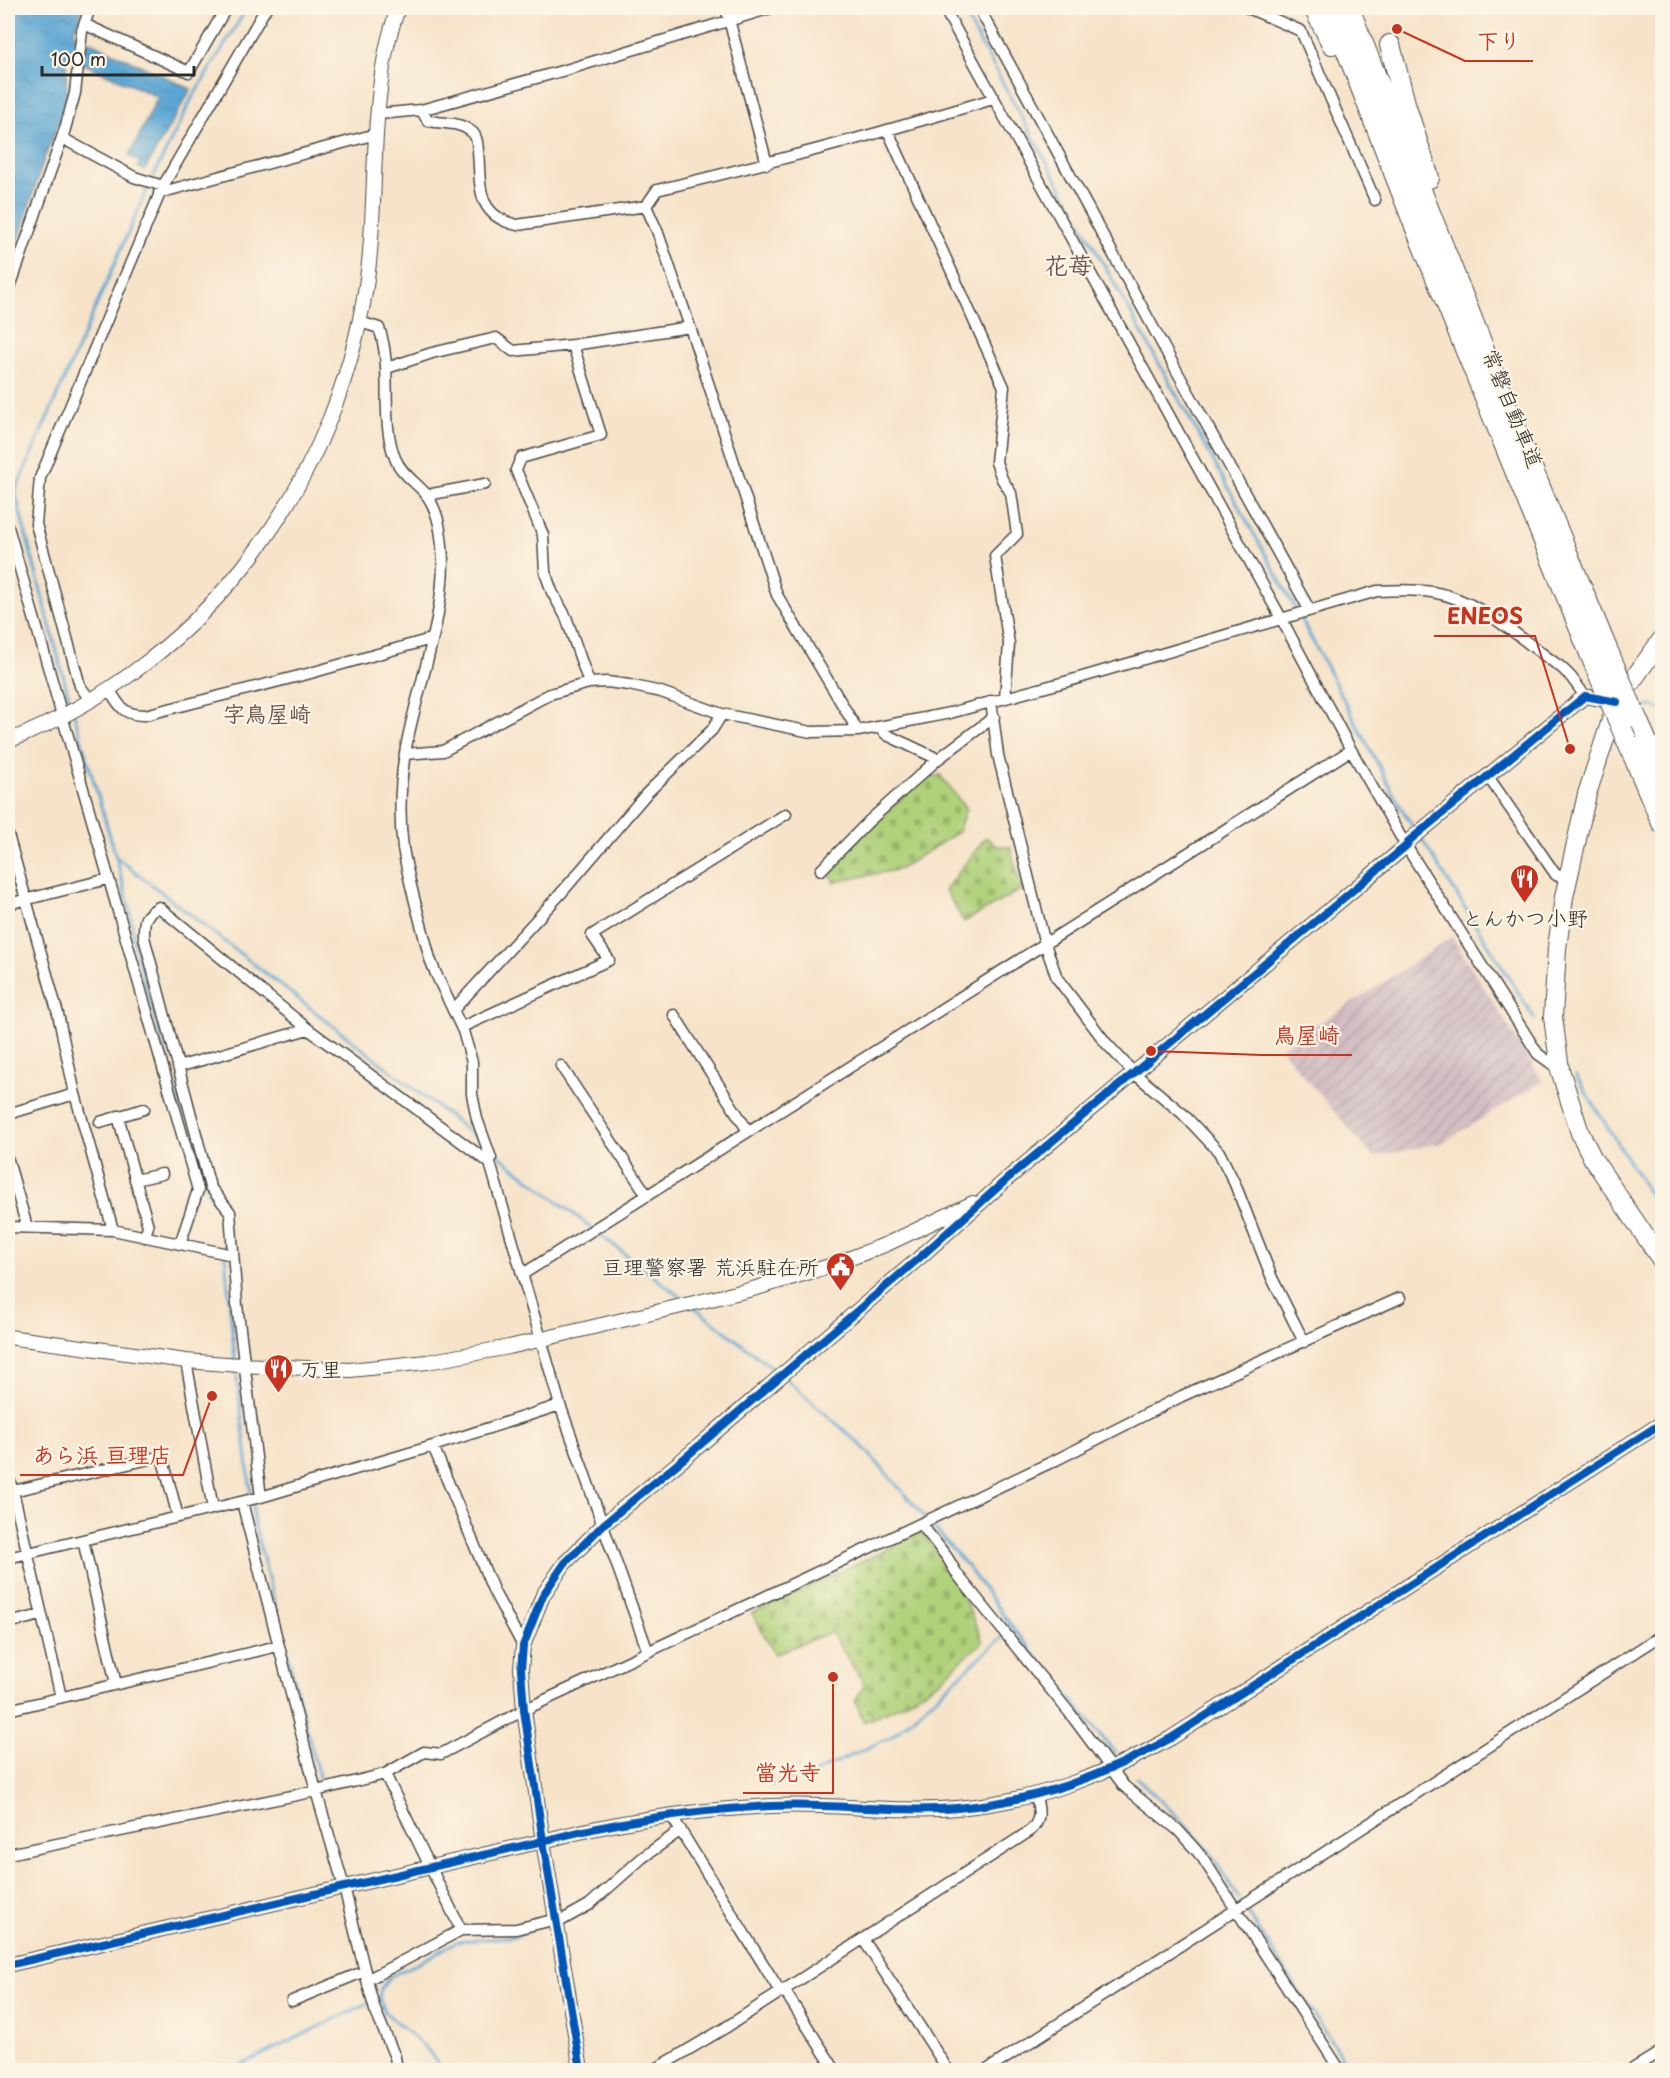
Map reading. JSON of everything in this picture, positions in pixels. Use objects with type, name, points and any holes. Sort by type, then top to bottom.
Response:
[{"type":"highway","points":[[1314,8],[1414,224]]},
{"type":"highway","name":"常磐自動車道","points":[[1330,8],[1414,224],[1599,652],[1636,717],[1662,776]]},
{"type":"highway","name":"常磐自動車道","points":[[1349,8],[1508,410],[1599,652],[1628,741],[1662,823]]},
{"type":"highway","points":[[1390,45],[1422,159],[1462,276],[1495,361],[1508,410]]},
{"type":"main road","points":[[1662,639],[1617,702],[1587,794],[1567,877],[1557,948],[1554,995],[1554,1037],[1560,1070],[1580,1133],[1593,1159],[1662,1262]]},
{"type":"street","points":[[8,293],[75,93],[83,28],[90,8]]},
{"type":"street","points":[[83,28],[189,72],[226,8]]},
{"type":"street","points":[[87,703],[80,686],[36,524],[36,500],[40,478],[160,188],[266,8]]},
{"type":"street","points":[[8,741],[87,703],[139,668],[188,628],[229,586],[258,548],[300,481],[341,387],[360,322],[369,263],[376,134],[385,56],[398,8]]},
{"type":"street","points":[[378,114],[421,110],[569,69],[728,13],[771,8]]},
{"type":"street","points":[[944,8],[1281,618],[1351,750],[1538,1054],[1560,1070]]},
{"type":"street","points":[[979,8],[1309,609]]},
{"type":"street","points":[[1248,8],[1301,31],[1375,200]]},
{"type":"street","points":[[728,13],[767,164]]},
{"type":"street","points":[[421,110],[428,121],[459,125],[471,130],[476,138],[482,195],[488,211],[501,221],[517,225],[646,206],[657,190],[767,164],[993,99]]},
{"type":"street","points":[[888,131],[1004,387],[996,462],[1002,479],[1011,493],[1017,534],[995,556],[1009,644],[1005,698]]},
{"type":"street","points":[[63,133],[134,177],[160,188],[376,134]]},
{"type":"street","points":[[646,206],[658,233],[690,327],[777,595],[858,731]]},
{"type":"street","points":[[360,322],[379,328],[382,336],[387,368],[389,430],[395,459],[404,472],[427,495],[439,522],[442,562],[440,607],[405,754],[400,796],[403,848],[430,959],[462,1027],[472,1062],[472,1094],[482,1135],[560,1405],[648,1652]]},
{"type":"street","points":[[387,368],[496,338],[513,351],[573,345],[690,327]]},
{"type":"street","points":[[573,345],[601,435],[520,458],[516,470],[543,535],[544,572],[566,617],[589,683]]},
{"type":"street","points":[[427,495],[485,484]]},
{"type":"street","points":[[8,527],[11,556],[65,715],[108,879],[198,1190],[180,1244]]},
{"type":"street","points":[[405,754],[443,751],[550,694],[589,683],[629,685],[661,692],[722,714],[810,732],[858,731],[950,713],[1377,591],[1433,592],[1458,599],[1502,625],[1562,669],[1571,676],[1585,696],[1617,702]]},
{"type":"street","points":[[109,689],[122,708],[131,715],[145,716],[431,639]]},
{"type":"street","points":[[581,2070],[543,1841],[524,1710],[521,1669],[523,1646],[543,1595],[565,1563],[604,1524],[687,1456],[988,1195],[1487,775],[1585,696]]},
{"type":"street","points":[[991,701],[999,753],[1045,944],[1058,978],[1088,1021],[1134,1073],[1183,1114],[1219,1152],[1235,1184],[1272,1278],[1304,1342]]},
{"type":"street","points":[[454,1010],[563,891],[647,793],[712,730],[722,714]]},
{"type":"street","points":[[821,870],[869,821],[938,759],[994,717]]},
{"type":"street","points":[[878,727],[887,735],[938,759]]},
{"type":"street","points":[[523,1274],[1351,750]]},
{"type":"street","points":[[1487,775],[1556,875],[1567,877]]},
{"type":"street","points":[[462,1027],[609,960],[592,935],[786,814]]},
{"type":"street","points":[[8,836],[58,1014],[75,1094],[113,1230]]},
{"type":"street","points":[[8,904],[108,879]]},
{"type":"street","points":[[261,1497],[238,1365],[237,1305],[227,1254],[230,1212],[210,1187],[144,937],[144,920],[149,913],[159,907],[308,1029],[490,1160]]},
{"type":"street","points":[[674,1015],[748,1131]]},
{"type":"street","points":[[178,1067],[308,1029]]},
{"type":"street","points":[[561,1066],[646,1195]]},
{"type":"street","points":[[8,1114],[75,1094]]},
{"type":"street","points":[[100,1122],[144,1109]]},
{"type":"street","points":[[118,1116],[148,1226],[145,1237]]},
{"type":"street","points":[[8,1160],[10,1175],[27,1227]]},
{"type":"street","points":[[135,1180],[162,1173]]},
{"type":"street","points":[[8,1337],[186,1361],[238,1365],[350,1370],[427,1362],[509,1347],[753,1289],[830,1266],[887,1244],[988,1195]]},
{"type":"street","points":[[8,1227],[113,1230],[227,1254]]},
{"type":"street","points":[[8,1854],[316,1791],[385,1774],[424,1752],[441,1754],[524,1710],[1056,1460],[1182,1395],[1400,1298]]},
{"type":"street","points":[[186,1361],[213,1509]]},
{"type":"street","points":[[8,1558],[261,1497],[434,1446],[560,1405]]},
{"type":"street","points":[[8,1965],[578,1832],[671,1815],[770,1806],[955,1808],[1036,1796],[1110,1769],[1148,1751],[1190,1726],[1662,1423]]},
{"type":"street","points":[[434,1446],[494,1592],[523,1646]]},
{"type":"street","points":[[13,1491],[162,1456],[178,1517]]},
{"type":"street","points":[[8,1476],[61,1697]]},
{"type":"street","points":[[242,1502],[375,2010],[395,2057],[397,2070]]},
{"type":"street","points":[[926,1521],[957,1574],[1069,1713],[1110,1769],[1124,1786],[1178,1830],[1202,1857],[1340,2070]]},
{"type":"street","points":[[83,1540],[116,1684]]},
{"type":"street","points":[[8,1623],[41,1615]]},
{"type":"street","points":[[987,2070],[1662,1635]]},
{"type":"street","points":[[8,1710],[278,1646]]},
{"type":"street","points":[[385,1774],[461,1930]]},
{"type":"street","points":[[654,2070],[667,2068],[1030,1831],[1038,1824],[1040,1816],[1036,1796]]},
{"type":"street","points":[[671,1815],[677,1833],[835,2070]]},
{"type":"street","points":[[292,2001],[366,1976],[461,1930],[516,1929],[557,1921],[589,1905],[642,1858],[677,1833]]},
{"type":"street","points":[[863,1939],[948,2070]]},
{"type":"street","points":[[1631,2070],[1662,2050]]},
{"type":"shaded area","points":[[1452,937],[1543,1081],[1442,1143],[1373,1157],[1280,1048]]},
{"type":"green space","points":[[940,775],[966,809],[958,832],[900,869],[834,882],[827,870],[923,778]]},
{"type":"green space","points":[[986,837],[996,846],[1010,847],[1022,889],[964,922],[945,890]]},
{"type":"green space","points":[[921,1533],[950,1572],[983,1642],[940,1681],[901,1705],[864,1722],[855,1700],[865,1685],[831,1632],[775,1654],[752,1613]]},
{"type":"water","points":[[8,8],[83,8],[73,34],[191,89],[144,171],[138,167],[140,162],[129,156],[158,97],[66,56],[67,103],[44,159],[19,239],[8,261]]},
{"type":"waterway","points":[[152,179],[191,100],[247,8]]},
{"type":"waterway","points":[[961,8],[1297,611]]},
{"type":"waterway","points":[[15,492],[149,185]]},
{"type":"waterway","points":[[8,485],[15,493],[71,705]]},
{"type":"waterway","points":[[1300,617],[1415,830]]},
{"type":"waterway","points":[[1646,707],[1655,706],[1662,710]]},
{"type":"waterway","points":[[74,714],[116,857],[481,1141]]},
{"type":"waterway","points":[[1421,838],[1535,1019]]},
{"type":"waterway","points":[[116,857],[131,915],[134,943],[204,1189],[214,1200]]},
{"type":"waterway","points":[[1576,1076],[1662,1215]]},
{"type":"waterway","points":[[493,1151],[684,1300]]},
{"type":"waterway","points":[[220,1207],[227,1233],[225,1250]]},
{"type":"waterway","points":[[225,1256],[235,1360]]},
{"type":"waterway","points":[[694,1307],[779,1373]]},
{"type":"waterway","points":[[236,1370],[251,1493]]},
{"type":"waterway","points":[[784,1377],[863,1447],[926,1518]]},
{"type":"waterway","points":[[253,1503],[253,1519],[321,1785]]},
{"type":"waterway","points":[[930,1523],[1115,1753]]},
{"type":"waterway","points":[[772,1785],[814,1773],[891,1737],[1003,1637]]},
{"type":"waterway","points":[[1137,1778],[1186,1825],[1211,1854],[1239,1899]]},
{"type":"waterway","points":[[648,1848],[669,1832]]},
{"type":"waterway","points":[[1246,1910],[1350,2070]]},
{"type":"waterway","points":[[375,2000],[379,1999],[381,1988],[391,1976],[456,1942],[516,1936],[529,1931]]},
{"type":"waterway","points":[[379,1999],[385,2012],[428,2050],[442,2070]]},
{"type":"waterway","points":[[231,2070],[368,2003]]},
{"type":"cycle path","points":[[581,2070],[543,1841],[524,1710],[521,1669],[523,1646],[543,1595],[565,1563],[604,1524],[918,1259],[1007,1179],[1585,696],[1617,702]]},
{"type":"cycle path","points":[[8,1965],[627,1822],[713,1810],[771,1806],[957,1808],[1014,1800],[1067,1785],[1119,1764],[1171,1738],[1662,1423]]},
{"type":"place","name":"下り","points":[[1397,29]]},
{"type":"place","name":"ENEOS","points":[[1570,749]]},
{"type":"place","name":"とんかつ小野","points":[[1525,904]]},
{"type":"place","name":"鳥屋崎","points":[[1151,1051]]},
{"type":"place","name":"亘理警察署 荒浜駐在所","points":[[840,1292]]},
{"type":"place","name":"万里","points":[[279,1394]]},
{"type":"place","name":"あら浜 亘理店","points":[[212,1396]]},
{"type":"place","name":"當光寺","points":[[833,1677]]},
{"type":"district","name":"花苺","points":[[1068,264]]},
{"type":"district","name":"字鳥屋崎","points":[[267,712]]}]
